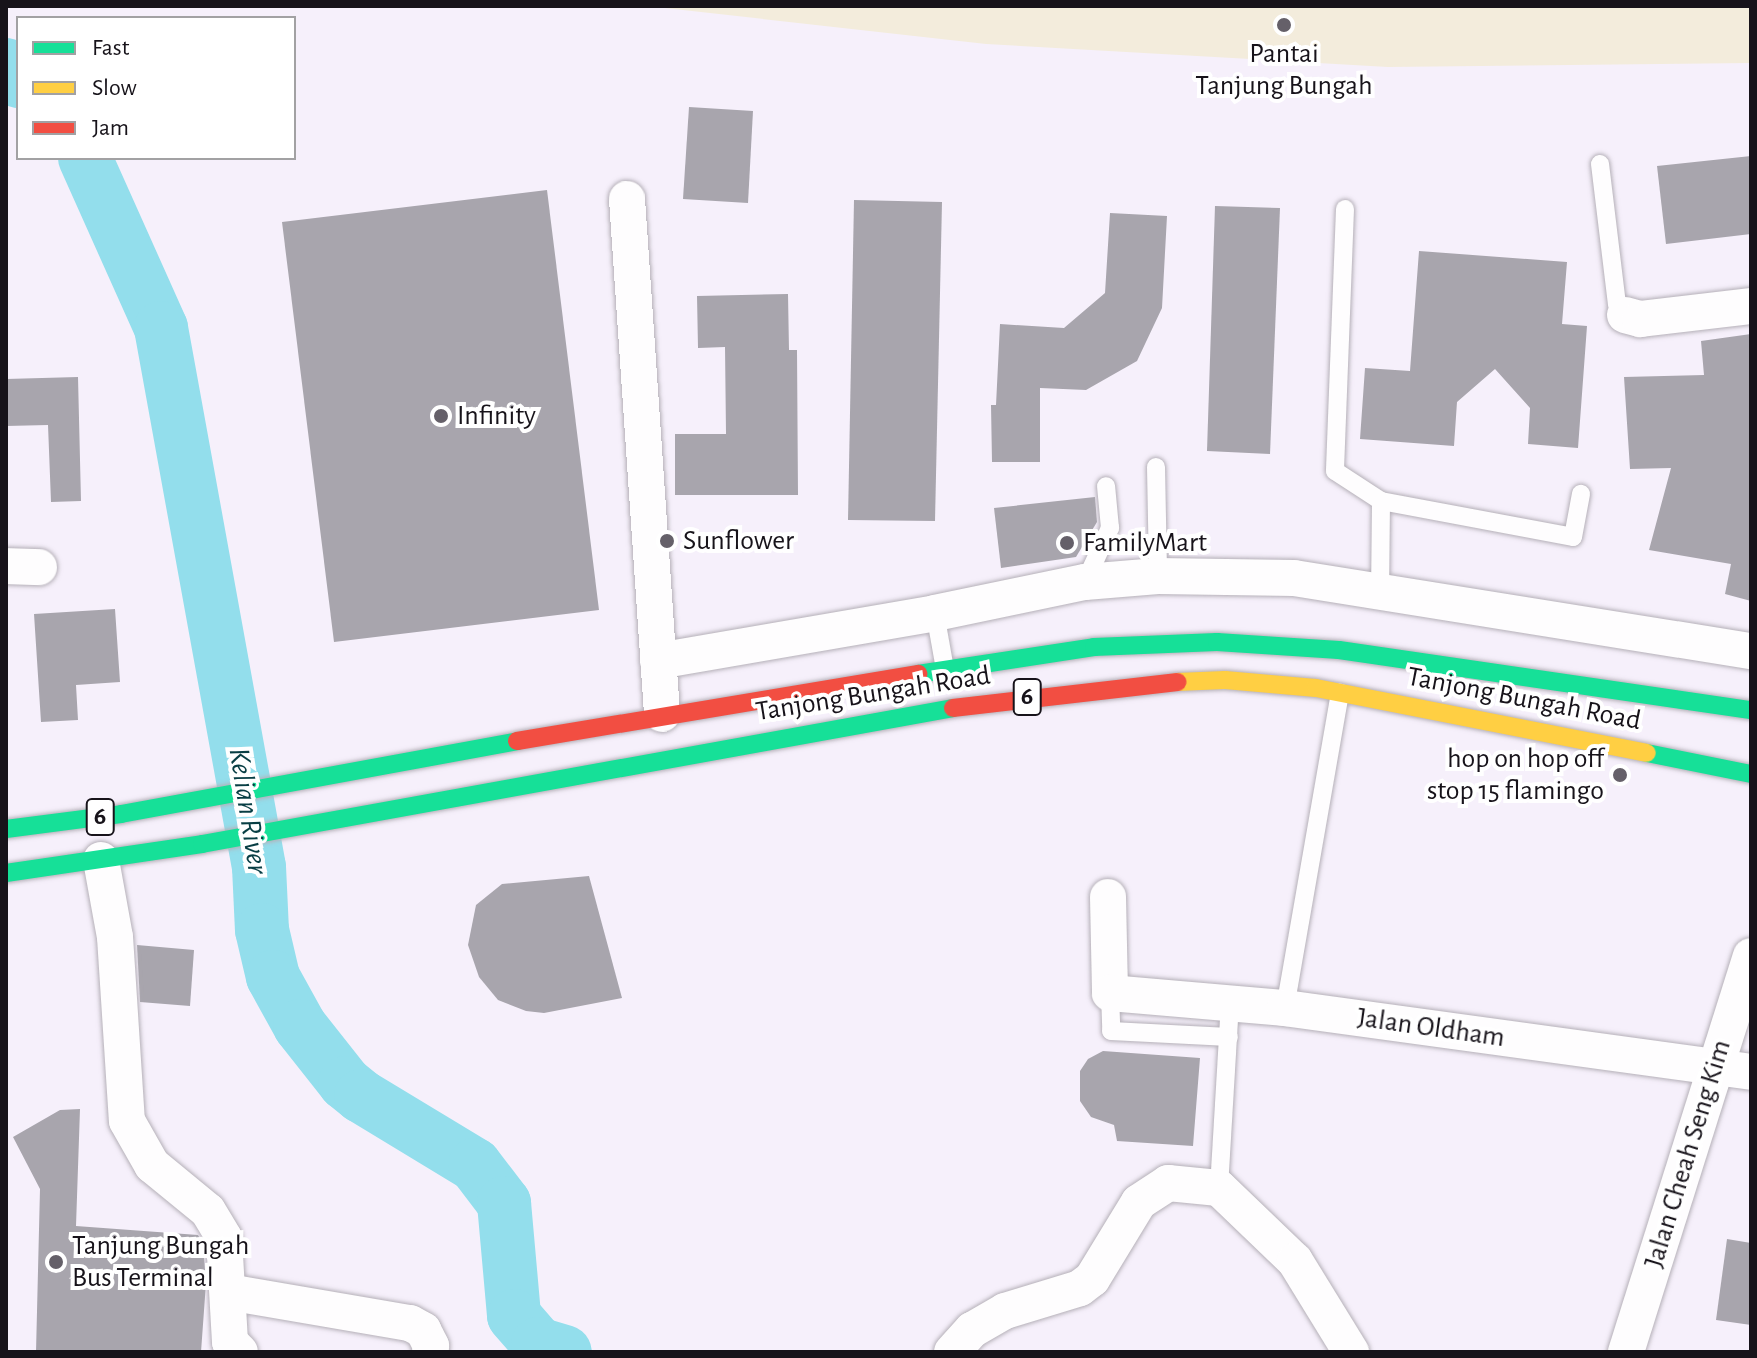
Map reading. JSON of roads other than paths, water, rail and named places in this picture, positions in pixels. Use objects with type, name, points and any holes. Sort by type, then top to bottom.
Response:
[{"type":"main road","name":"Tanjong Bungah Road","points":[[6,829],[193,801],[662,714],[1094,647],[1217,642],[1339,650],[1751,710]]},
{"type":"main road","name":"Tanjong Bungah Road","points":[[6,873],[202,844],[694,752],[969,705],[1083,690],[1225,680],[1340,693],[1751,774]]},
{"type":"main road","points":[[6,887],[39,868]]},
{"type":"street","points":[[627,199],[662,714]]},
{"type":"street","points":[[1625,315],[1640,319],[1751,306]]},
{"type":"street","points":[[658,661],[935,613],[1085,582],[1158,576],[1294,578],[1751,651]]},
{"type":"street","points":[[101,860],[115,937],[127,1121],[152,1165],[208,1211],[224,1238],[230,1342],[240,1352]]},
{"type":"street","name":"Jalan Oldham","points":[[1108,897],[1110,993],[1229,1019],[1285,1008],[1751,1072]]},
{"type":"street","name":"Jalan Cheah Seng Kim","points":[[1626,1352],[1751,956]]},
{"type":"street","points":[[952,1352],[972,1330],[1005,1311],[1080,1288],[1092,1279],[1139,1202],[1168,1183],[1219,1188],[1295,1261],[1351,1352]]},
{"type":"street","points":[[228,1292],[410,1323],[423,1330],[431,1346],[430,1352]]},
{"type":"lane","points":[[1600,164],[1617,304],[1625,315]]},
{"type":"lane","points":[[1345,209],[1335,471],[1381,501],[1573,537],[1581,494]]},
{"type":"lane","points":[[1156,467],[1158,576]]},
{"type":"lane","points":[[1085,582],[1110,528],[1106,486]]},
{"type":"lane","points":[[1380,592],[1381,501]]},
{"type":"lane","points":[[935,613],[945,669]]},
{"type":"lane","points":[[1285,1008],[1340,693]]},
{"type":"lane","points":[[1219,1188],[1229,1019]]},
{"type":"waterway","name":"Kelian River","points":[[6,65],[16,78]]},
{"type":"waterway","name":"Kelian River","points":[[86,160],[161,328],[259,867],[262,930],[273,977],[300,1026],[345,1083],[361,1096],[475,1165],[504,1203],[514,1316],[538,1344],[565,1352]]},
{"type":"place","name":"Pantai Tanjung Bungah","points":[[1284,25]]},
{"type":"place","name":"Infinity","points":[[441,416]]},
{"type":"place","name":"Sunflower","points":[[667,541]]},
{"type":"place","name":"FamilyMart","points":[[1067,543]]},
{"type":"place","name":"hop on hop off stop 15 flamingo","points":[[1620,775]]},
{"type":"place","name":"Tanjung Bungah Bus Terminal","points":[[56,1262]]}]
